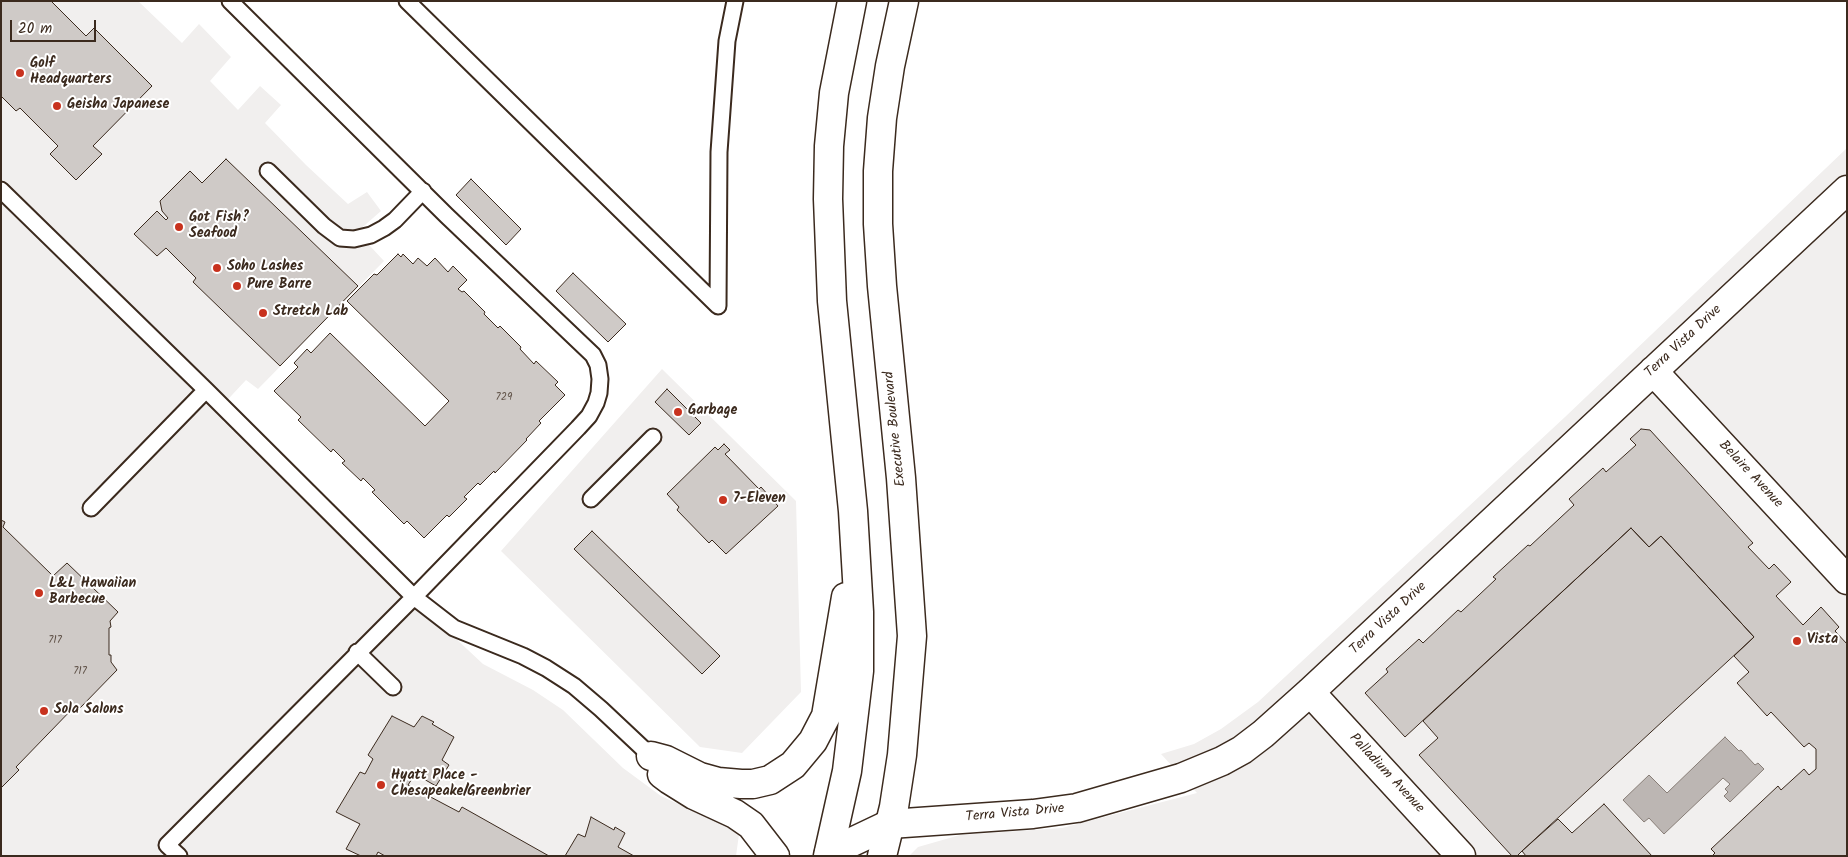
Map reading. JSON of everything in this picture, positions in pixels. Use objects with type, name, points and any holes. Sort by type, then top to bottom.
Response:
[{"type":"street","points":[[829,854],[847,771],[859,671],[859,612],[853,511],[832,301],[828,199],[829,146],[834,93],[852,1]]},
{"type":"street","name":"Executive Boulevard","points":[[882,856],[890,824],[902,755],[912,636],[901,478],[882,286],[878,224],[878,171],[882,118],[890,66],[904,1]]},
{"type":"street","name":"Terra Vista Drive","points":[[829,854],[890,824],[1033,814],[1077,808],[1180,778],[1222,761],[1242,750],[1310,692],[1847,190]]},
{"type":"street","name":"Belaire Avenue","points":[[1653,371],[1847,580]]},
{"type":"street","points":[[650,756],[666,760],[700,777],[718,782],[741,784],[753,784],[770,780],[793,765],[813,741],[826,716],[846,596],[855,559]]},
{"type":"street","name":"Palladium Avenue","points":[[1310,692],[1461,856]]},
{"type":"street","points":[[650,756],[660,772],[670,780],[694,795],[735,814],[751,825],[775,856]]},
{"type":"lane","points":[[179,856],[167,845],[357,652],[414,597],[589,416],[599,393],[600,378],[598,365],[593,355],[230,1]]},
{"type":"lane","points":[[407,1],[718,306],[719,152],[727,41],[735,1]]},
{"type":"lane","points":[[268,171],[324,226],[340,238],[354,239],[371,235],[384,228],[395,220],[423,191]]},
{"type":"lane","points":[[1,190],[414,597],[454,628],[523,656],[574,686],[602,709],[650,756]]},
{"type":"lane","points":[[91,508],[206,390]]},
{"type":"lane","points":[[591,499],[654,437]]},
{"type":"lane","points":[[357,652],[393,687]]},
{"type":"shaded area","points":[[1,1],[138,1],[182,43],[199,24],[231,57],[210,81],[238,110],[260,86],[281,105],[265,123],[306,165],[348,204],[367,192],[381,211],[357,232],[384,261],[258,389],[246,380],[218,410],[391,578],[483,664],[533,690],[563,710],[623,768],[661,796],[689,809],[740,827],[736,856],[1,856]]},
{"type":"shaded area","points":[[1847,148],[1847,856],[909,856],[918,847],[960,835],[1062,828],[1197,793],[1161,754],[1194,744],[1221,729],[1258,702],[1565,417]]},
{"type":"shaded area","points":[[662,369],[796,501],[801,692],[742,753],[700,747],[501,551]]},
{"type":"shaded area","points":[[1725,737],[1755,765],[1758,763],[1764,769],[1730,802],[1724,796],[1728,792],[1725,789],[1730,784],[1723,778],[1664,834],[1649,818],[1644,822],[1623,800],[1649,775],[1667,793]]},
{"type":"building","points":[[1,1],[51,1],[86,36],[94,28],[152,86],[93,146],[102,154],[76,180],[50,154],[58,146],[20,108],[16,111],[1,96]]},
{"type":"building","points":[[226,159],[358,286],[280,366],[193,282],[196,278],[166,248],[157,256],[134,234],[157,211],[166,220],[168,218],[162,211],[160,201],[190,171],[202,183]]},
{"type":"building","points":[[471,179],[521,229],[506,245],[456,195]]},
{"type":"building","points":[[398,254],[401,257],[403,254],[413,264],[418,258],[427,266],[435,258],[448,272],[453,266],[467,280],[458,289],[462,292],[464,291],[498,328],[500,326],[521,347],[520,349],[534,364],[536,361],[558,382],[555,385],[565,395],[539,421],[541,423],[527,440],[495,473],[494,471],[480,485],[478,483],[464,497],[467,499],[449,517],[447,515],[424,538],[407,521],[404,524],[372,492],[375,490],[363,478],[361,481],[342,463],[345,461],[333,449],[331,452],[298,420],[301,417],[274,391],[298,367],[294,363],[307,349],[311,353],[330,333],[425,426],[449,401],[347,301],[374,274],[377,275]]},
{"type":"building","points":[[573,273],[626,324],[608,342],[556,291]]},
{"type":"building","name":"Garbage","points":[[667,389],[701,423],[689,435],[655,402]]},
{"type":"building","name":"Vista","points":[[1641,429],[1650,430],[1753,543],[1748,547],[1769,569],[1774,564],[1791,582],[1776,596],[1803,625],[1821,607],[1839,627],[1835,631],[1847,644],[1847,856],[1712,856],[1715,853],[1711,849],[1778,786],[1781,790],[1804,769],[1809,775],[1816,769],[1816,749],[1809,743],[1804,747],[1771,712],[1767,716],[1737,683],[1749,672],[1734,656],[1754,637],[1661,536],[1649,547],[1631,528],[1405,737],[1365,693],[1388,672],[1386,669],[1419,639],[1423,643],[1458,610],[1461,612],[1496,579],[1493,577],[1574,505],[1569,499],[1603,468],[1606,472],[1636,445],[1630,439]]},
{"type":"building","name":"7-Eleven","points":[[724,444],[730,450],[725,454],[759,489],[761,487],[778,506],[726,554],[712,540],[709,543],[677,510],[679,507],[667,494],[715,447],[718,450]]},
{"type":"building","points":[[1,520],[5,522],[3,527],[53,576],[67,563],[118,612],[110,621],[111,627],[109,628],[109,655],[111,655],[111,662],[117,670],[80,708],[77,704],[16,767],[19,770],[1,788]]},
{"type":"building","points":[[1631,528],[1649,547],[1661,536],[1754,637],[1517,856],[1512,856],[1419,755],[1438,738],[1423,721]]},
{"type":"building","points":[[592,531],[720,656],[702,674],[574,549]]},
{"type":"building","name":"Hyatt Place - Chesapeake/Greenbrier","points":[[392,716],[414,727],[422,716],[434,722],[432,724],[454,737],[442,760],[449,765],[436,786],[415,774],[408,785],[459,812],[462,807],[549,856],[385,856],[378,852],[376,856],[361,856],[346,849],[360,824],[336,812],[360,772],[365,774],[373,759],[368,755]]},
{"type":"building","points":[[1604,804],[1652,856],[1526,856],[1522,851],[1558,819],[1572,833]]},
{"type":"building","points":[[591,817],[614,830],[615,827],[625,833],[618,847],[634,856],[565,856],[578,834],[585,837]]},
{"type":"place","name":"Golf Headquarters","points":[[20,73]]},
{"type":"place","name":"Geisha Japanese","points":[[57,106]]},
{"type":"place","name":"Got Fish? Seafood","points":[[179,227]]},
{"type":"place","name":"Soho Lashes","points":[[217,268]]},
{"type":"place","name":"Pure Barre","points":[[237,286]]},
{"type":"place","name":"Stretch Lab","points":[[263,313]]},
{"type":"place","name":"Garbage","points":[[678,412]]},
{"type":"place","name":"7-Eleven","points":[[723,500]]},
{"type":"place","name":"L&L Hawaiian Barbecue","points":[[39,593]]},
{"type":"place","name":"Vista","points":[[1797,641]]},
{"type":"place","name":"Sola Salons","points":[[44,711]]},
{"type":"place","name":"Hyatt Place - Chesapeake/Greenbrier","points":[[381,785]]}]
